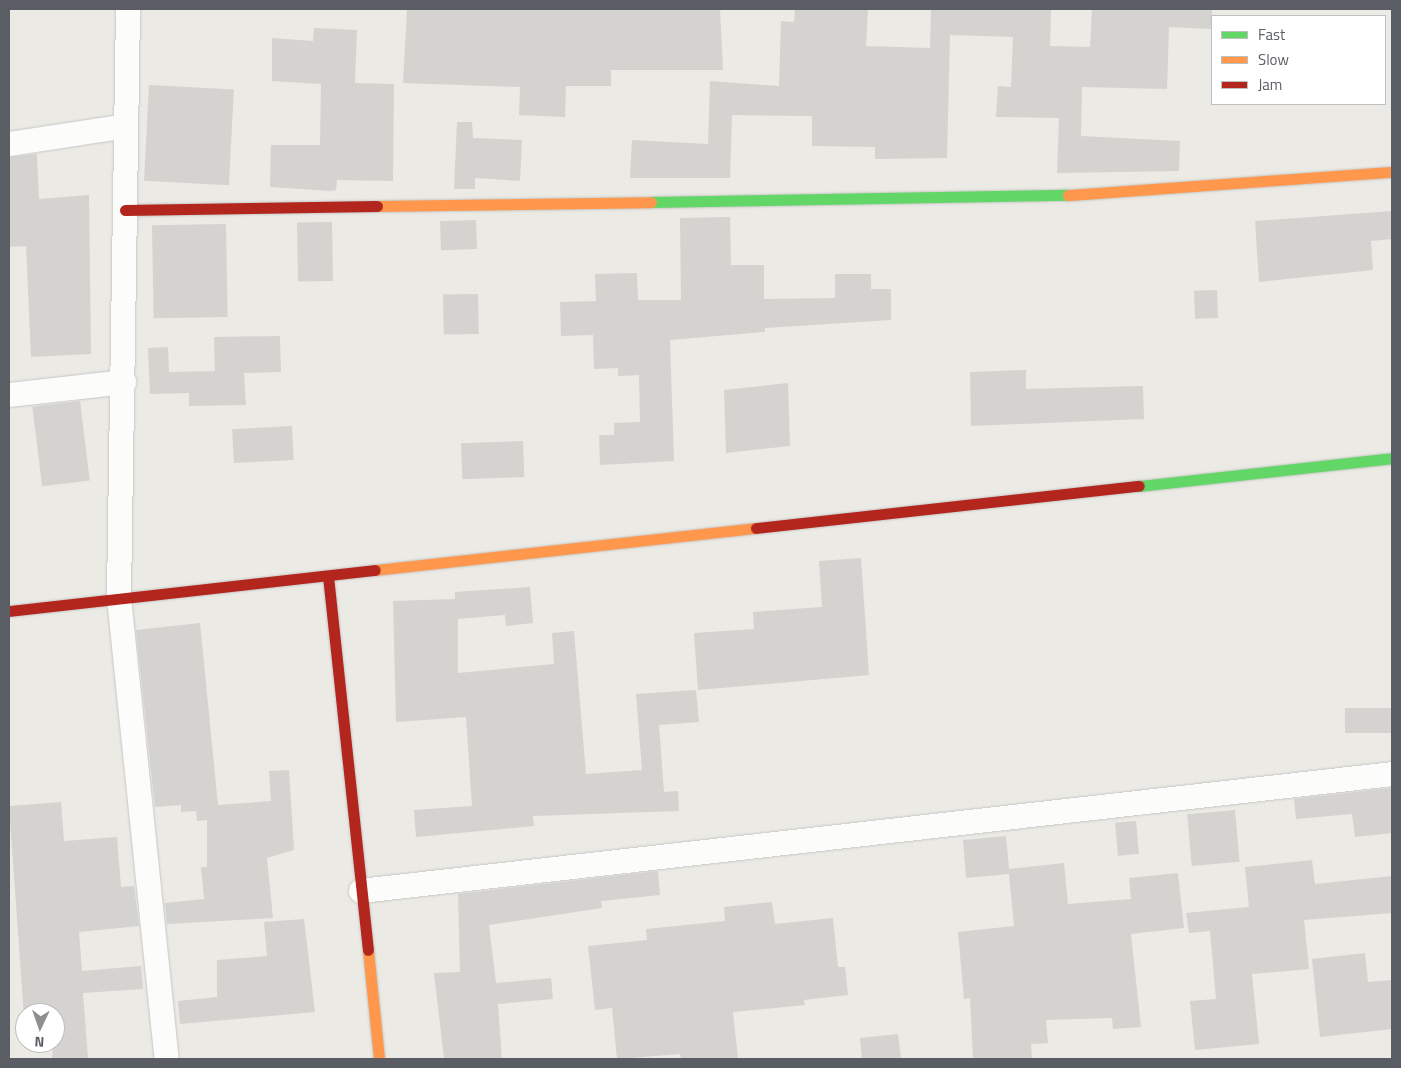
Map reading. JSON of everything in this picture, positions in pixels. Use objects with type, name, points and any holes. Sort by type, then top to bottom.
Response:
[{"type":"street","points":[[128,9],[124,382],[119,598],[167,1059]]},
{"type":"street","points":[[9,144],[126,126]]},
{"type":"street","points":[[126,210],[1062,194],[1392,172]]},
{"type":"street","points":[[9,395],[124,382]]},
{"type":"street","points":[[9,611],[1392,458]]},
{"type":"street","points":[[328,576],[379,1059]]},
{"type":"street","points":[[361,891],[1392,774]]},
{"type":"building","points":[[407,9],[720,9],[723,70],[611,70],[611,86],[566,86],[565,117],[519,115],[520,87],[403,83]]},
{"type":"building","points":[[795,9],[868,9],[866,46],[930,48],[931,9],[1051,9],[1050,46],[1090,47],[1092,9],[1212,9],[1211,29],[1169,27],[1167,89],[1082,87],[1081,136],[1180,141],[1179,171],[1057,173],[1059,118],[996,117],[998,86],[1011,87],[1013,37],[950,35],[947,158],[875,159],[875,147],[812,146],[812,116],[732,115],[730,178],[630,178],[632,140],[708,144],[710,81],[779,86],[781,21],[794,22]]},
{"type":"building","points":[[314,28],[357,30],[355,83],[394,84],[393,181],[337,180],[336,190],[331,191],[270,187],[271,145],[320,145],[321,84],[272,81],[272,38],[313,41]]},
{"type":"building","points":[[149,85],[234,89],[229,185],[144,181]]},
{"type":"building","points":[[457,122],[472,122],[473,138],[522,140],[520,181],[475,178],[475,189],[454,189]]},
{"type":"building","points":[[37,154],[39,199],[89,195],[91,354],[31,357],[26,246],[9,247],[9,157]]},
{"type":"building","points":[[1392,211],[1392,239],[1371,241],[1373,270],[1259,282],[1255,221]]},
{"type":"building","points":[[730,217],[731,265],[764,265],[764,299],[835,298],[835,274],[871,274],[871,289],[891,289],[891,320],[765,328],[765,332],[670,340],[674,461],[600,465],[599,435],[614,435],[614,423],[640,422],[639,375],[618,376],[618,368],[594,369],[593,335],[561,336],[560,302],[596,301],[595,274],[637,273],[638,300],[681,300],[680,218]]},
{"type":"building","points":[[476,220],[477,249],[441,250],[440,221]]},
{"type":"building","points":[[332,222],[333,281],[298,282],[297,223]]},
{"type":"building","points":[[226,224],[228,317],[154,318],[152,225]]},
{"type":"building","points":[[1217,290],[1218,318],[1195,319],[1194,291]]},
{"type":"building","points":[[478,294],[479,334],[444,335],[443,295]]},
{"type":"building","points":[[280,336],[281,372],[244,373],[246,405],[189,406],[189,393],[150,394],[148,348],[168,347],[169,372],[215,371],[214,337]]},
{"type":"building","points":[[1026,370],[1026,389],[1143,386],[1144,419],[971,426],[970,372]]},
{"type":"building","points":[[788,383],[790,446],[726,453],[724,390]]},
{"type":"building","points":[[80,401],[90,480],[42,486],[32,407]]},
{"type":"building","points":[[292,426],[294,460],[234,463],[232,429]]},
{"type":"building","points":[[523,441],[524,477],[462,479],[461,443]]},
{"type":"building","points":[[861,558],[869,675],[698,690],[694,633],[754,629],[753,612],[822,607],[819,561]]},
{"type":"building","points":[[530,587],[533,623],[506,626],[505,615],[458,619],[458,673],[554,664],[552,633],[574,631],[586,774],[642,770],[636,694],[696,690],[699,722],[659,725],[664,792],[678,791],[679,811],[533,816],[534,826],[416,837],[414,810],[472,806],[466,717],[396,722],[393,601],[455,599],[455,592]]},
{"type":"building","points":[[200,623],[218,805],[271,801],[269,771],[289,770],[294,850],[267,858],[273,918],[167,924],[165,903],[204,899],[201,867],[207,867],[207,820],[197,821],[196,811],[181,812],[181,805],[155,807],[136,630]]},
{"type":"building","points":[[1345,708],[1392,708],[1392,733],[1345,733]]},
{"type":"building","points":[[1392,788],[1392,833],[1355,837],[1352,814],[1296,819],[1294,799]]},
{"type":"building","points":[[61,802],[64,841],[117,837],[121,887],[134,886],[139,926],[79,932],[82,971],[141,966],[143,989],[83,993],[88,1059],[52,1059],[52,1053],[65,1053],[65,1003],[23,1003],[9,806]]},
{"type":"building","points":[[1235,810],[1240,862],[1192,866],[1187,814]]},
{"type":"building","points":[[1136,821],[1139,854],[1118,856],[1115,823]]},
{"type":"building","points":[[1006,836],[1009,869],[1064,863],[1068,904],[1131,899],[1129,878],[1178,873],[1184,928],[1131,934],[1141,1027],[1113,1029],[1112,1018],[1046,1020],[1048,1043],[1031,1044],[1032,1059],[973,1059],[970,998],[964,999],[958,932],[1014,926],[1009,874],[966,878],[963,840]]},
{"type":"building","points":[[1312,860],[1315,884],[1392,876],[1392,913],[1304,920],[1309,969],[1252,974],[1259,1044],[1195,1050],[1190,1001],[1216,999],[1210,931],[1189,933],[1186,913],[1249,907],[1245,867]]},
{"type":"building","points":[[658,871],[660,895],[601,901],[602,908],[489,925],[496,983],[551,978],[553,999],[498,1004],[502,1059],[444,1059],[434,973],[460,972],[458,894]]},
{"type":"building","points":[[772,902],[775,924],[833,918],[838,967],[845,967],[848,995],[804,1000],[805,1005],[733,1012],[738,1059],[681,1059],[680,1054],[617,1059],[612,1008],[595,1010],[588,946],[647,940],[646,929],[725,921],[724,907]]},
{"type":"building","points":[[304,919],[315,1012],[180,1024],[178,1001],[217,997],[217,960],[267,956],[264,922]]},
{"type":"building","points":[[1365,953],[1368,982],[1392,980],[1392,1029],[1320,1037],[1312,959]]},
{"type":"building","points":[[898,1034],[901,1059],[862,1059],[860,1038]]},
{"type":"traffic: fast","points":[[651,202],[1068,195]]},
{"type":"traffic: fast","points":[[1139,486],[1392,458]]},
{"type":"traffic: slow","points":[[1068,195],[1392,172]]},
{"type":"traffic: slow","points":[[377,206],[651,202]]},
{"type":"traffic: slow","points":[[375,570],[756,528]]},
{"type":"traffic: slow","points":[[368,950],[379,1059]]},
{"type":"traffic: jam","points":[[125,210],[377,206]]},
{"type":"traffic: jam","points":[[756,528],[1139,486]]},
{"type":"traffic: jam","points":[[9,611],[375,570]]},
{"type":"traffic: jam","points":[[328,576],[368,950]]}]
